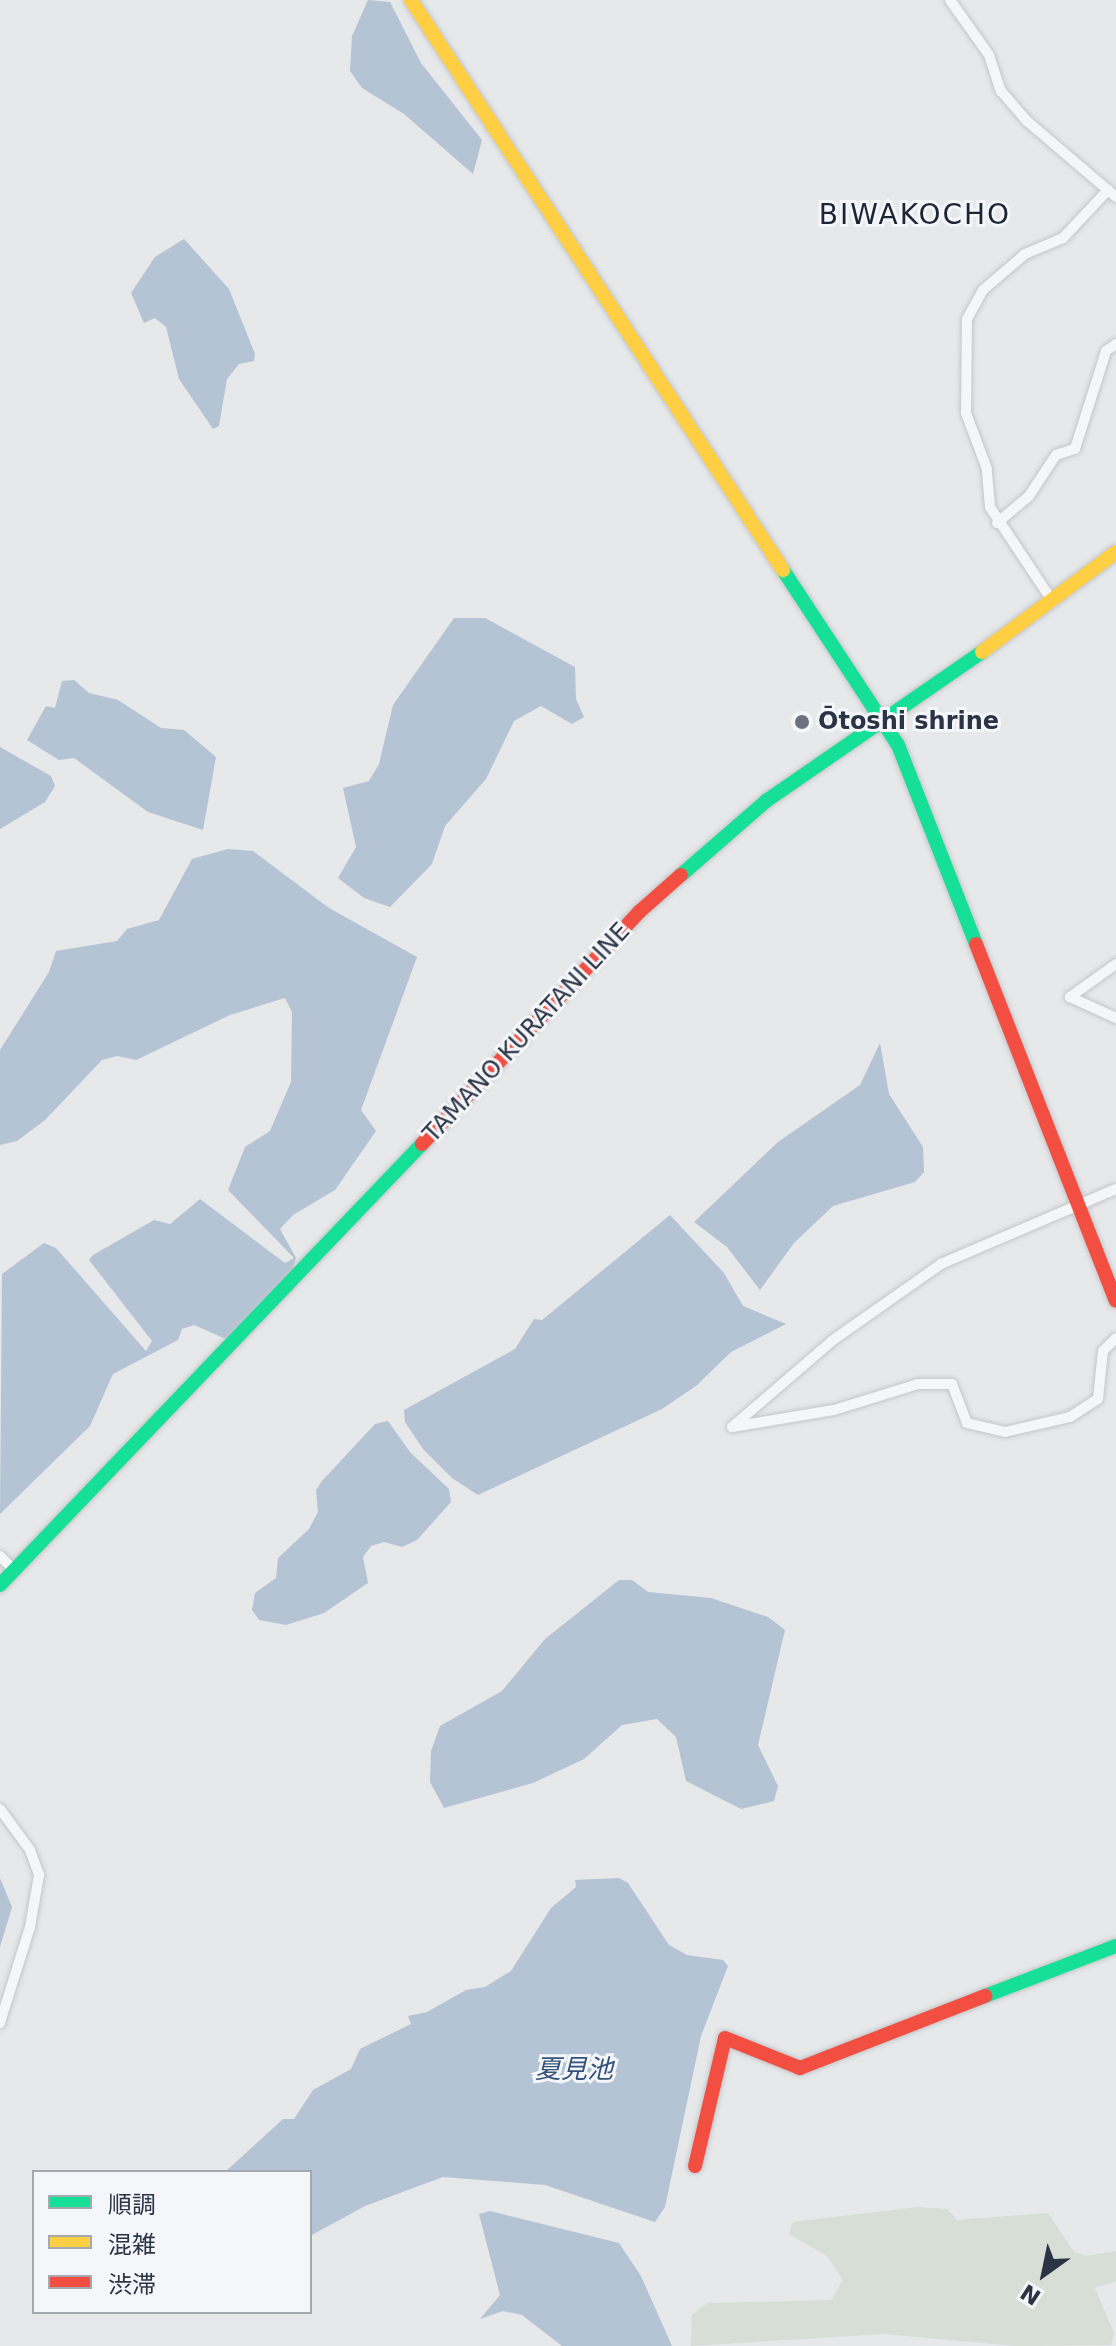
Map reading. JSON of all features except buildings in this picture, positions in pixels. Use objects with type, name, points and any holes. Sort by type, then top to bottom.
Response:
[{"type":"street","points":[[411,0],[882,718],[916,788],[1116,1301]]},
{"type":"street","points":[[950,0],[987,50],[1001,91],[1027,121],[1112,194],[1063,238],[1025,254],[976,296],[967,319],[966,413],[979,437],[997,523],[1053,602]]},
{"type":"street","points":[[997,523],[1029,496],[1056,455],[1075,449],[1106,351],[1116,344]]},
{"type":"street","name":"TAMANO KURATANI LINE","points":[[0,1585],[280,1298],[639,912],[766,801],[1114,559]]},
{"type":"street","points":[[1116,964],[1070,997],[1116,1018]]},
{"type":"street","points":[[1116,1189],[941,1264],[833,1340],[732,1427],[834,1410],[918,1384],[952,1384],[967,1423],[1005,1432],[1070,1417],[1098,1399],[1103,1351],[1116,1338]]},
{"type":"street","points":[[0,1556],[15,1571]]},
{"type":"street","points":[[0,1809],[30,1850],[39,1885],[0,2023]]},
{"type":"street","points":[[695,2166],[725,2038],[800,2068],[1116,1946]]},
{"type":"shaded area","points":[[917,2207],[947,2209],[957,2220],[1048,2213],[1074,2252],[1086,2256],[1116,2251],[1116,2281],[1095,2288],[1114,2333],[1111,2345],[1017,2346],[883,2334],[691,2346],[692,2315],[707,2303],[831,2300],[843,2280],[827,2256],[789,2234],[793,2222]]},
{"type":"water","points":[[368,0],[390,2],[421,63],[482,140],[473,174],[404,114],[362,88],[350,71],[352,36]]},
{"type":"water","points":[[184,239],[229,289],[255,354],[254,361],[239,364],[227,379],[219,426],[213,429],[179,379],[166,327],[155,318],[144,323],[131,293],[155,257]]},
{"type":"water","points":[[454,618],[485,618],[575,667],[576,699],[584,717],[572,724],[541,706],[514,721],[486,779],[445,826],[432,864],[390,907],[364,898],[338,878],[356,847],[343,788],[369,781],[379,764],[393,705]]},
{"type":"water","points":[[74,680],[89,693],[118,700],[161,728],[184,730],[216,757],[203,830],[148,812],[74,758],[59,760],[27,740],[46,706],[55,708],[62,681]]},
{"type":"water","points":[[0,747],[51,776],[55,786],[45,802],[0,829]]},
{"type":"water","points":[[228,849],[253,851],[329,908],[417,957],[361,1110],[376,1131],[335,1190],[293,1215],[280,1229],[296,1258],[292,1271],[226,1339],[194,1325],[182,1329],[178,1340],[113,1374],[90,1426],[0,1514],[2,1274],[44,1243],[56,1248],[146,1351],[152,1341],[89,1260],[93,1255],[154,1220],[170,1224],[200,1199],[285,1263],[294,1258],[228,1190],[245,1147],[270,1131],[291,1082],[292,1012],[285,998],[230,1015],[136,1060],[117,1056],[102,1060],[45,1120],[17,1141],[0,1145],[0,1050],[49,972],[56,951],[117,941],[127,929],[159,920],[192,859]]},
{"type":"water","points":[[880,1043],[889,1094],[923,1147],[924,1172],[915,1182],[833,1206],[794,1243],[760,1290],[727,1247],[694,1222],[778,1142],[860,1085]]},
{"type":"water","points":[[670,1215],[724,1273],[743,1306],[786,1324],[731,1352],[696,1386],[662,1409],[478,1495],[452,1478],[423,1449],[405,1422],[404,1410],[515,1349],[534,1319],[542,1320]]},
{"type":"water","points":[[388,1421],[410,1452],[449,1489],[451,1502],[417,1540],[402,1547],[384,1542],[371,1546],[363,1557],[368,1583],[324,1613],[286,1625],[259,1620],[252,1610],[255,1593],[276,1578],[278,1558],[309,1529],[318,1512],[316,1490],[375,1424]]},
{"type":"water","points":[[619,1580],[632,1580],[648,1592],[711,1598],[768,1617],[785,1630],[758,1745],[778,1786],[774,1801],[741,1809],[686,1781],[676,1737],[657,1719],[622,1725],[584,1759],[533,1783],[444,1808],[430,1782],[431,1751],[440,1726],[502,1691],[545,1639]]},
{"type":"water","points":[[0,1878],[12,1907],[0,1947]]},
{"type":"water","name":"夏見池","points":[[619,1878],[628,1883],[669,1945],[687,1955],[723,1960],[728,1966],[701,2036],[665,2207],[655,2222],[545,2185],[443,2177],[365,2206],[312,2235],[312,2170],[227,2170],[283,2119],[294,2119],[313,2090],[351,2069],[360,2049],[411,2024],[408,2016],[427,2012],[466,1990],[485,1987],[511,1971],[551,1908],[576,1887],[575,1880]]},
{"type":"water","points":[[490,2211],[619,2243],[641,2276],[672,2346],[562,2346],[522,2315],[503,2311],[480,2319],[500,2295],[479,2214]]},
{"type":"traffic: fast","points":[[783,570],[898,745],[976,944]]},
{"type":"traffic: fast","points":[[681,875],[766,801],[982,652]]},
{"type":"traffic: fast","points":[[0,1585],[422,1144]]},
{"type":"traffic: fast","points":[[985,1996],[1116,1946]]},
{"type":"traffic: slow","points":[[411,0],[783,570]]},
{"type":"traffic: slow","points":[[982,652],[1116,552]]},
{"type":"traffic: jam","points":[[422,1144],[639,912],[681,875]]},
{"type":"traffic: jam","points":[[976,944],[1116,1301]]},
{"type":"traffic: jam","points":[[695,2166],[725,2038],[800,2068],[985,1996]]},
{"type":"place","name":"Ōtoshi shrine","points":[[802,722]]},
{"type":"district","name":"BIWAKOCHO","points":[[915,215]]}]
